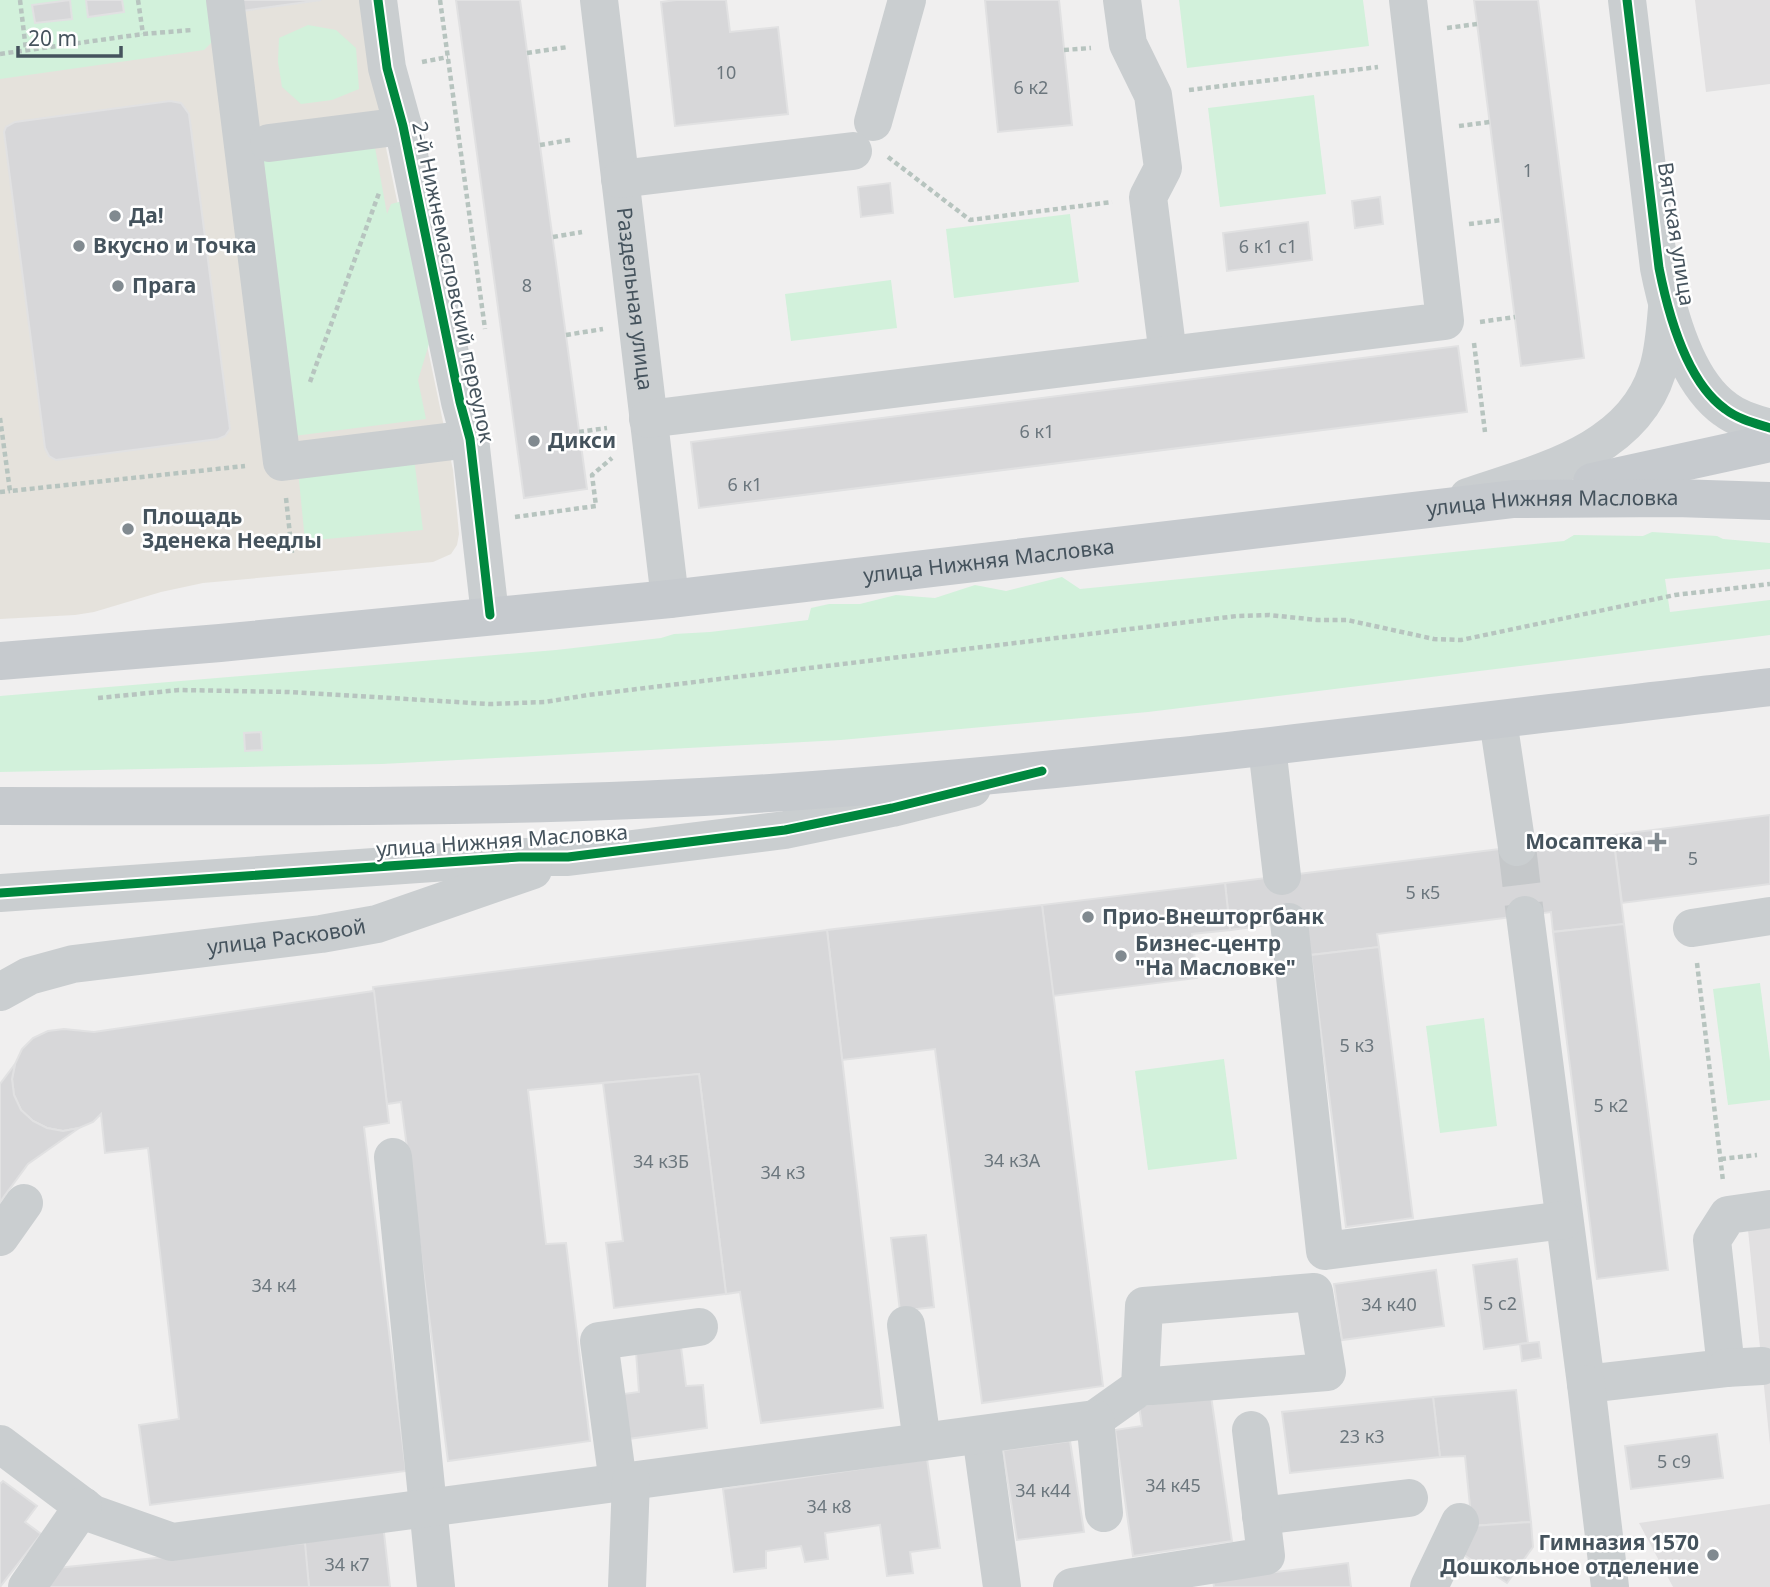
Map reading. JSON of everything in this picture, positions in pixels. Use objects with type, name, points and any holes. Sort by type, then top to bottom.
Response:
[{"type":"main road","points":[[1514,499],[1770,443]]},
{"type":"main road","name":"улица Нижняя Масловка","points":[[8,656],[230,642],[670,599],[1514,499],[1676,498],[1770,501]]},
{"type":"main road","name":"улица Нижняя Масловка","points":[[0,806],[386,806],[593,802],[784,792],[1042,771],[1770,687]]},
{"type":"street","name":"2-й Нижнемасловский переулок","points":[[377,0],[387,68],[403,126],[470,439],[490,615]]},
{"type":"street","name":"Раздельная улица","points":[[600,0],[670,599]]},
{"type":"street","points":[[620,179],[863,136],[907,0]]},
{"type":"street","points":[[1122,0],[1128,44],[1153,95],[1163,168],[1148,197],[1168,355]]},
{"type":"street","points":[[648,419],[1458,322],[1415,63],[1408,0]]},
{"type":"street","name":"Вятская улица","points":[[1632,1],[1659,268],[1667,306],[1689,363],[1708,393],[1724,409],[1745,420],[1770,428]]},
{"type":"street","points":[[227,13],[282,462],[470,439]]},
{"type":"street","points":[[269,143],[403,126]]},
{"type":"street","name":"Вятская улица","points":[[1439,507],[1562,465],[1598,445],[1627,421],[1645,398],[1657,372],[1667,306]]},
{"type":"street","points":[[1497,720],[1517,847]]},
{"type":"street","points":[[1267,747],[1282,876]]},
{"type":"street","name":"улица Нижняя Масловка","points":[[0,893],[519,857],[568,857],[785,830],[892,808],[1042,771]]},
{"type":"street","name":"улица Расковой","points":[[0,992],[29,976],[73,964],[377,924],[568,857]]},
{"type":"street","points":[[1525,915],[1610,1587]]},
{"type":"street","points":[[1692,928],[1770,916]]},
{"type":"street","points":[[1289,922],[1325,1251],[1564,1220]]},
{"type":"street","points":[[393,1157],[436,1587]]},
{"type":"street","points":[[0,1237],[24,1203]]},
{"type":"street","points":[[1586,1384],[1744,1367],[1712,1240],[1728,1214],[1770,1209]]},
{"type":"street","points":[[0,1444],[93,1514],[172,1542],[1095,1419],[1140,1387],[1327,1372],[1314,1293],[1144,1306],[1140,1387]]},
{"type":"street","points":[[906,1325],[922,1442]]},
{"type":"street","points":[[628,1587],[624,1482],[599,1341],[699,1328]]},
{"type":"street","points":[[1095,1419],[1104,1513]]},
{"type":"street","points":[[1072,1587],[1163,1581],[1266,1556],[1251,1430]]},
{"type":"street","points":[[981,1435],[1002,1587]]},
{"type":"street","points":[[1261,1516],[1409,1498]]},
{"type":"street","points":[[27,1587],[82,1506]]},
{"type":"street","points":[[1429,1587],[1460,1522]]},
{"type":"path","points":[[20,0],[26,50]]},
{"type":"path","points":[[138,0],[143,34]]},
{"type":"path","points":[[440,0],[487,341]]},
{"type":"path","points":[[0,54],[143,34],[227,13]]},
{"type":"path","points":[[1153,95],[1415,63]]},
{"type":"path","points":[[863,136],[970,220],[1148,197]]},
{"type":"path","points":[[540,145],[570,141]]},
{"type":"path","points":[[310,384],[379,191]]},
{"type":"path","points":[[553,237],[582,232]]},
{"type":"path","points":[[1485,432],[1458,322],[1515,317]]},
{"type":"path","points":[[0,418],[10,491]]},
{"type":"path","points":[[579,432],[607,428]]},
{"type":"path","points":[[511,517],[596,506],[592,475],[612,458]]},
{"type":"path","points":[[0,492],[282,462],[292,553]]},
{"type":"path","points":[[98,698],[179,690],[289,692],[490,704],[545,702],[1237,616],[1269,615],[1347,620],[1434,639],[1461,640],[1675,595],[1770,584]]},
{"type":"path","points":[[1692,928],[1728,1214]]},
{"type":"path","points":[[1721,1159],[1757,1155]]},
{"type":"shaded area","points":[[0,0],[362,0],[385,143],[453,470],[459,534],[457,545],[451,554],[433,562],[203,583],[75,615],[0,619]]},
{"type":"shaded area","points":[[1695,0],[1770,0],[1770,84],[1706,92]]},
{"type":"shaded area","points":[[1770,1227],[1770,1445],[1748,1230]]},
{"type":"shaded area","name":"Гимназия 1570 Дошкольное отделение","points":[[1770,1504],[1770,1587],[1673,1587],[1639,1523]]},
{"type":"green space","points":[[0,0],[217,0],[221,33],[204,50],[0,79]]},
{"type":"green space","points":[[1179,0],[1363,0],[1369,46],[1187,68]]},
{"type":"green space","points":[[308,25],[336,30],[356,48],[359,89],[332,100],[301,104],[282,87],[278,62],[279,38]]},
{"type":"green space","points":[[1314,95],[1326,194],[1220,207],[1208,108]]},
{"type":"green space","points":[[374,142],[387,214],[391,204],[407,200],[432,334],[418,380],[426,419],[294,436],[256,158]]},
{"type":"green space","points":[[1070,214],[1079,282],[954,298],[946,229]]},
{"type":"green space","points":[[891,280],[897,328],[791,341],[785,294]]},
{"type":"green space","points":[[414,458],[423,530],[305,541],[298,470]]},
{"type":"green space","points":[[1652,532],[1770,543],[1770,569],[1665,579],[1670,612],[1770,600],[1770,635],[1148,712],[841,740],[382,764],[0,772],[0,696],[556,650],[808,620],[811,608],[829,604],[860,604],[896,595],[935,598],[975,585],[1006,591],[1062,577],[1080,589],[1564,541],[1574,535],[1643,536]]},
{"type":"green space","points":[[1760,983],[1770,1061],[1770,1100],[1728,1105],[1713,989]]},
{"type":"green space","points":[[1484,1018],[1497,1126],[1440,1133],[1426,1026]]},
{"type":"green space","points":[[1224,1059],[1237,1159],[1148,1170],[1135,1071]]},
{"type":"building","points":[[70,0],[72,19],[35,23],[32,5]]},
{"type":"building","points":[[86,0],[122,0],[124,12],[88,17]]},
{"type":"building","points":[[234,0],[321,0],[235,12]]},
{"type":"building","points":[[456,0],[520,0],[587,489],[524,498]]},
{"type":"building","points":[[726,0],[730,32],[778,27],[788,114],[675,126],[661,2]]},
{"type":"building","points":[[985,0],[1059,0],[1072,125],[998,132]]},
{"type":"building","points":[[1474,0],[1538,0],[1584,358],[1521,366]]},
{"type":"building","name":"Прага","points":[[170,101],[181,103],[189,114],[230,429],[225,436],[218,439],[56,460],[49,456],[45,448],[4,132],[6,127],[15,122]]},
{"type":"building","points":[[890,183],[893,213],[861,217],[858,187]]},
{"type":"building","points":[[1380,197],[1383,224],[1355,228],[1352,201]]},
{"type":"building","points":[[1308,222],[1312,260],[1227,271],[1223,233]]},
{"type":"building","points":[[1458,346],[1467,412],[699,508],[691,442]]},
{"type":"building","points":[[261,732],[262,750],[245,751],[244,733]]},
{"type":"building","points":[[1770,815],[1770,884],[1622,903],[1613,835]]},
{"type":"building","points":[[1613,835],[1624,924],[1553,932],[1551,912],[1377,934],[1379,947],[1311,955],[1296,921],[1230,930],[1225,883]]},
{"type":"building","name":"Бизнес-центр \"На Масловке\"","points":[[1225,883],[1230,930],[1192,934],[1197,978],[1053,996],[1042,905]]},
{"type":"building","points":[[1042,905],[1103,1386],[982,1403],[935,1049],[842,1060],[827,930]]},
{"type":"building","points":[[1624,924],[1668,1270],[1597,1279],[1553,932]]},
{"type":"building","points":[[827,930],[883,1408],[761,1423],[740,1292],[726,1294],[699,1074],[528,1090],[546,1244],[566,1243],[590,1441],[448,1461],[401,1102],[387,1104],[373,987]]},
{"type":"building","points":[[1379,947],[1413,1218],[1346,1227],[1311,955]]},
{"type":"building","points":[[374,991],[389,1123],[364,1127],[406,1471],[150,1505],[139,1425],[179,1419],[148,1148],[105,1153],[101,1114],[93,1122],[63,1131],[47,1128],[33,1121],[21,1110],[14,1095],[12,1079],[15,1064],[22,1049],[33,1038],[48,1031],[64,1029],[94,1032]]},
{"type":"building","points":[[15,1064],[12,1079],[14,1095],[21,1110],[33,1121],[47,1128],[63,1131],[79,1128],[28,1164],[0,1202],[0,1084]]},
{"type":"building","points":[[699,1074],[726,1294],[614,1308],[606,1243],[623,1241],[603,1083]]},
{"type":"building","points":[[926,1235],[934,1307],[900,1311],[891,1238]]},
{"type":"building","points":[[1517,1259],[1528,1343],[1484,1349],[1473,1265]]},
{"type":"building","points":[[1436,1270],[1444,1326],[1342,1340],[1334,1284]]},
{"type":"building","points":[[1539,1342],[1541,1358],[1522,1361],[1520,1344]]},
{"type":"building","points":[[681,1347],[686,1386],[703,1385],[707,1428],[628,1439],[623,1394],[639,1392],[636,1352]]},
{"type":"building","points":[[1516,1390],[1531,1522],[1472,1526],[1465,1456],[1440,1457],[1433,1397]]},
{"type":"building","points":[[1211,1396],[1232,1541],[1133,1556],[1115,1430],[1142,1426],[1139,1406]]},
{"type":"building","points":[[1433,1397],[1440,1457],[1290,1473],[1282,1412]]},
{"type":"building","points":[[1717,1434],[1723,1478],[1631,1489],[1625,1446]]},
{"type":"building","points":[[1070,1441],[1084,1532],[1017,1540],[1003,1450]]},
{"type":"building","points":[[927,1459],[940,1548],[910,1552],[913,1573],[887,1576],[880,1525],[825,1533],[828,1559],[805,1562],[801,1546],[766,1551],[766,1568],[734,1572],[723,1489]]},
{"type":"building","points":[[3,1481],[37,1506],[25,1522],[41,1534],[0,1587],[0,1484]]},
{"type":"building","points":[[1531,1522],[1533,1547],[1507,1583],[1461,1553],[1472,1526]]},
{"type":"building","points":[[383,1524],[390,1587],[309,1587],[303,1533]]},
{"type":"building","points":[[305,1543],[309,1587],[49,1587],[47,1569]]},
{"type":"building","points":[[1348,1563],[1351,1587],[1214,1587],[1213,1580]]},
{"type":"tunnel","points":[[1517,847],[1525,915]]},
{"type":"cycle path","points":[[378,0],[387,68],[403,126],[470,439],[490,615]]},
{"type":"cycle path","points":[[1627,0],[1659,268],[1674,325],[1689,364],[1711,397],[1735,415],[1770,428]]},
{"type":"cycle path","points":[[0,893],[519,857],[568,857],[785,830],[892,808],[1042,771]]},
{"type":"place","name":"Да!","points":[[115,216]]},
{"type":"place","name":"Вкусно и Точка","points":[[79,246]]},
{"type":"place","name":"Прага","points":[[118,286]]},
{"type":"place","name":"Дикси","points":[[534,441]]},
{"type":"place","name":"Площадь Зденека Неедлы","points":[[128,529]]},
{"type":"place","name":"Мосаптека","points":[[1657,842]]},
{"type":"place","name":"Прио-Внешторгбанк","points":[[1088,917]]},
{"type":"place","name":"Бизнес-центр \"На Масловке\"","points":[[1121,956]]},
{"type":"place","name":"Гимназия 1570 Дошкольное отделение","points":[[1713,1555]]}]
